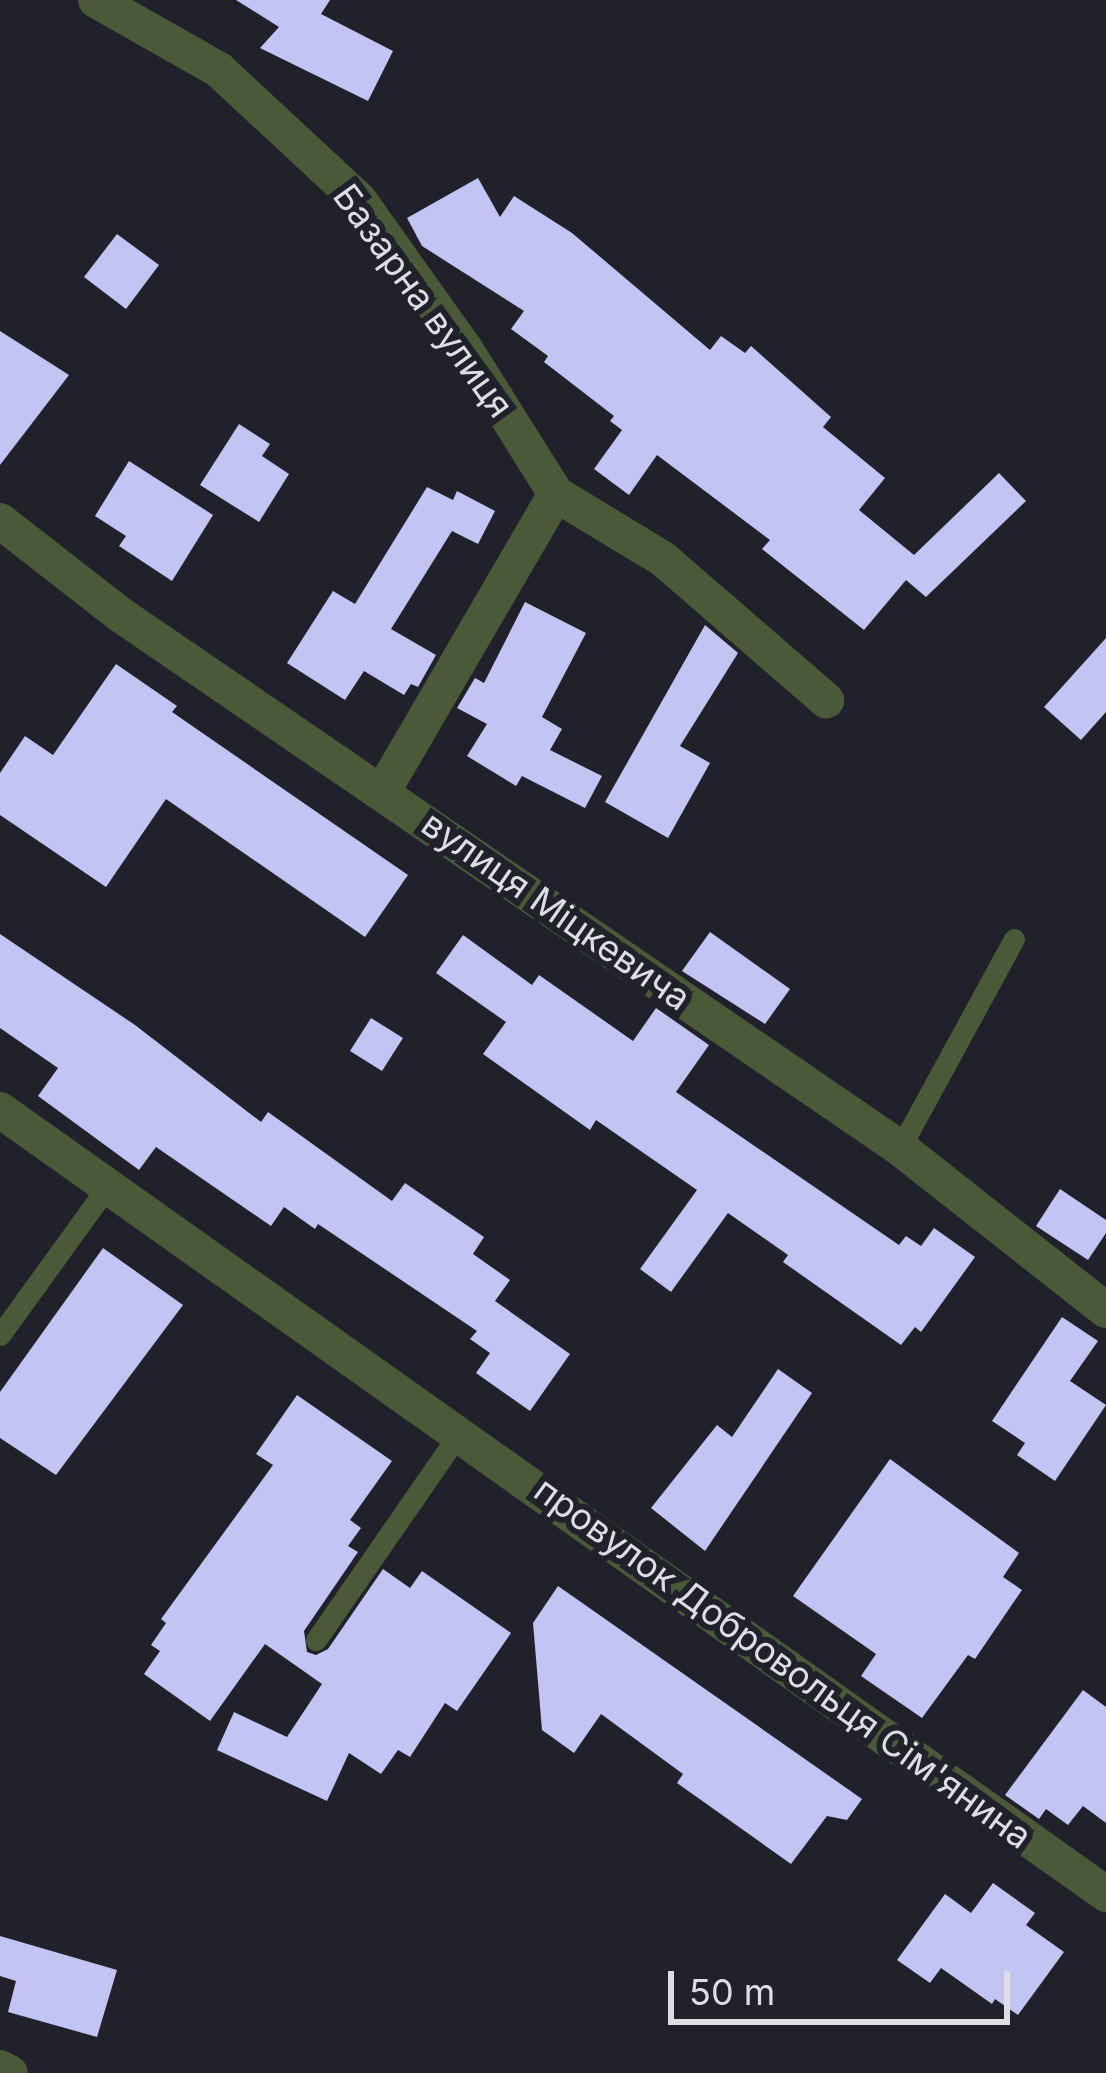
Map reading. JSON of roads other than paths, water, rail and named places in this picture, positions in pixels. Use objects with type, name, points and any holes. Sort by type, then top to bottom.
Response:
[{"type":"street","name":"Базарна вулиця","points":[[96,0],[219,70],[359,200],[465,349],[556,494],[663,559],[826,700]]},
{"type":"street","points":[[383,791],[556,494]]},
{"type":"street","name":"вулиця Міцкевича","points":[[0,521],[118,613],[900,1148],[1106,1310]]},
{"type":"street","name":"провулок Добровольця Сім'янина","points":[[0,1110],[1106,1894]]},
{"type":"street","points":[[0,2068],[10,2073]]},
{"type":"lane","points":[[900,1148],[1014,938]]},
{"type":"lane","points":[[0,1335],[108,1186]]},
{"type":"lane","points":[[316,1640],[460,1432]]}]
